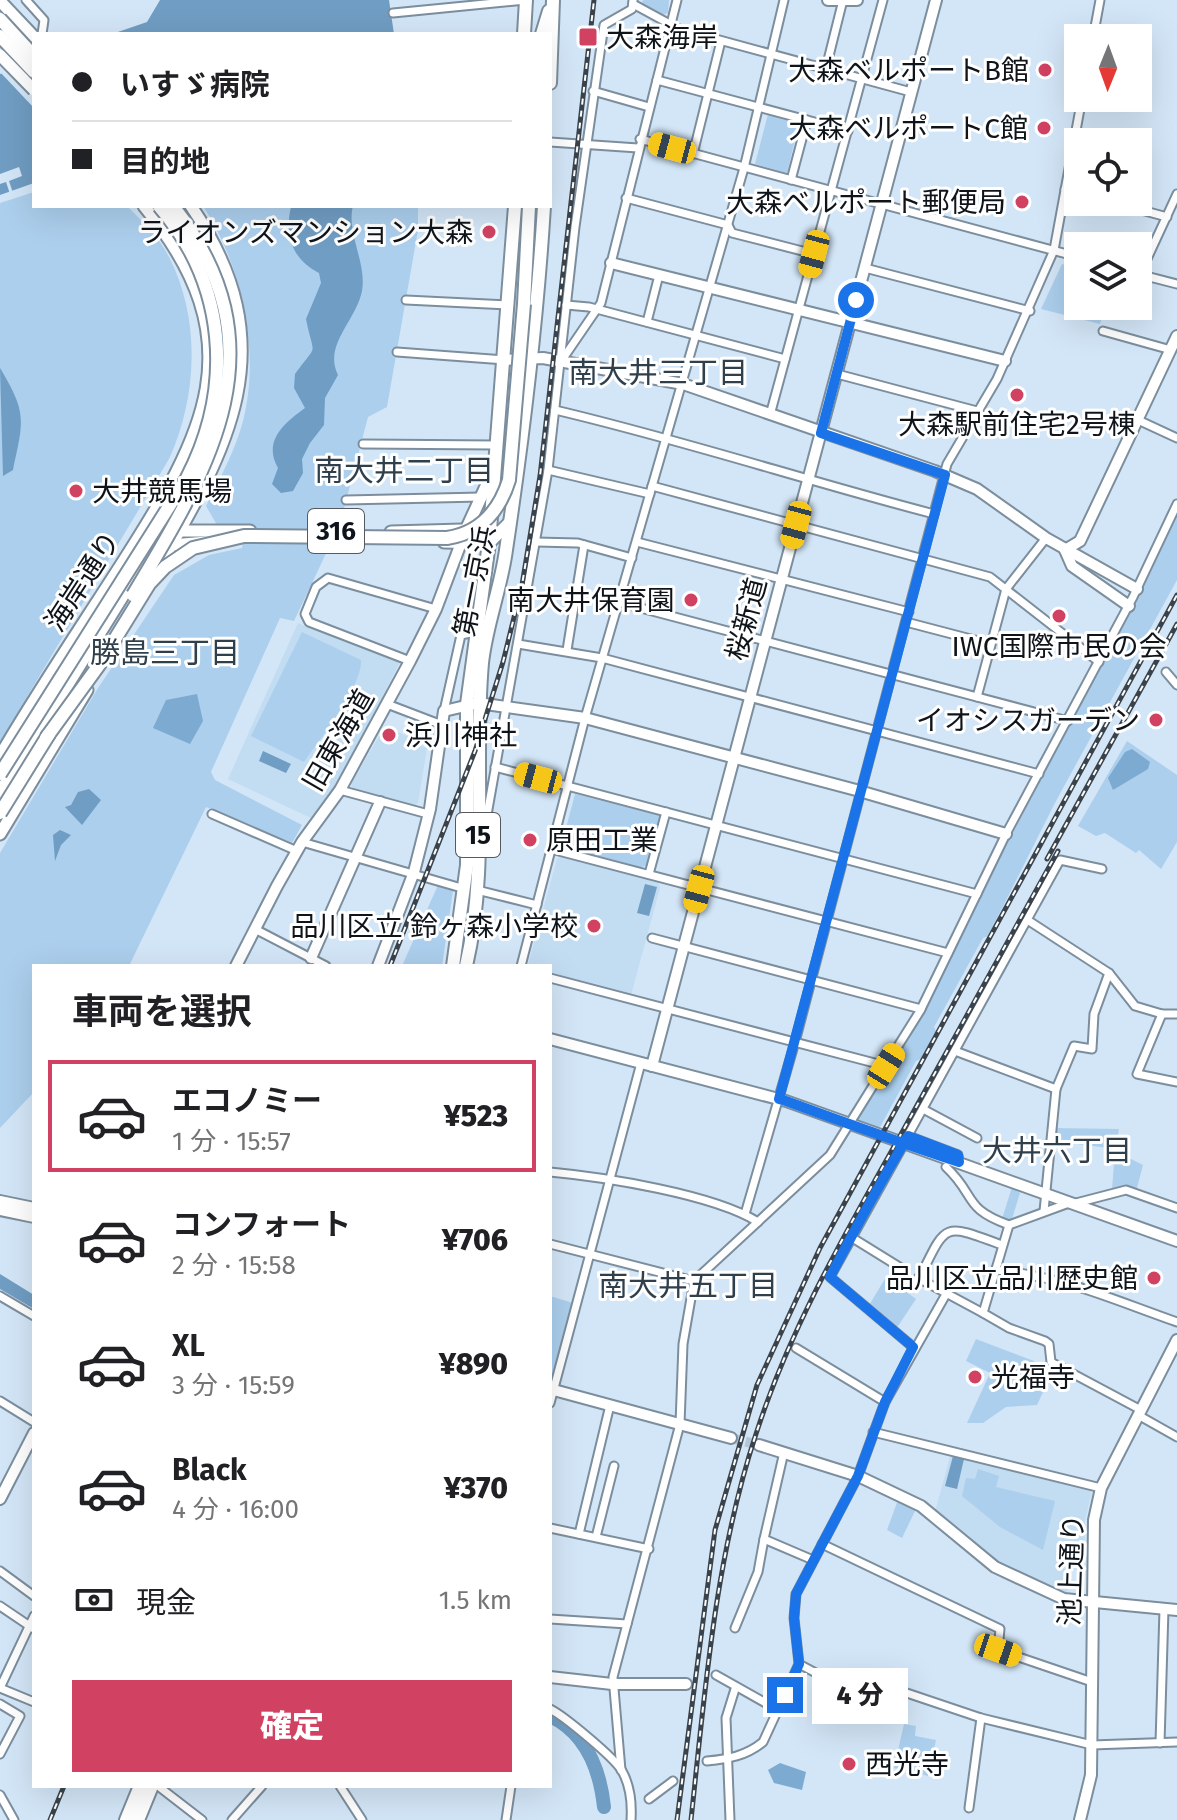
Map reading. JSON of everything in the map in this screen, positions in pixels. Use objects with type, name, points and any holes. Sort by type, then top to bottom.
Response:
[{"type":"highway","points":[[524,32],[526,0]]},
{"type":"highway","points":[[543,32],[553,0]]},
{"type":"highway","points":[[552,32],[553,0]]},
{"type":"highway","points":[[0,19],[32,54]]},
{"type":"highway","points":[[0,36],[32,70]]},
{"type":"highway","points":[[0,774],[187,478],[209,426],[219,358],[213,308],[190,249],[160,208]]},
{"type":"highway","points":[[0,813],[187,501],[205,466],[223,416],[229,358],[223,306],[200,244],[174,208]]},
{"type":"highway","name":"第一京浜","points":[[466,964],[471,889],[475,632],[489,543],[495,445],[510,305],[515,208]]},
{"type":"highway","points":[[46,738],[99,665],[149,584],[165,567],[193,548],[244,536],[447,538],[466,534],[488,519],[502,500],[509,480],[529,208]]},
{"type":"highway","name":"第一京浜","points":[[453,964],[477,873],[473,704],[510,522],[531,358],[544,208]]},
{"type":"highway","name":"15","points":[[495,468],[502,452],[510,378],[521,363],[531,358]]},
{"type":"highway","points":[[0,793],[162,532]]},
{"type":"highway","points":[[126,1820],[139,1788]]},
{"type":"highway","points":[[138,1820],[151,1788]]},
{"type":"main road","points":[[0,1],[32,38]]},
{"type":"main road","points":[[0,56],[32,88]]},
{"type":"main road","name":"海岸通り","points":[[0,756],[139,537],[194,440],[207,388],[209,357],[206,324],[191,274],[175,245],[146,208]]},
{"type":"main road","name":"海岸通り","points":[[0,834],[181,531],[229,432],[239,384],[241,349],[227,277],[212,241],[192,208]]},
{"type":"main road","points":[[466,530],[495,468]]},
{"type":"main road","points":[[195,504],[196,522],[208,531]]},
{"type":"main road","points":[[489,543],[510,522]]},
{"type":"main road","name":"316","points":[[181,531],[490,528]]},
{"type":"main road","points":[[139,537],[181,531]]},
{"type":"main road","name":"316","points":[[172,545],[489,543]]},
{"type":"street","points":[[26,0],[44,20],[42,32]]},
{"type":"street","points":[[393,13],[526,0]]},
{"type":"street","points":[[561,361],[598,309],[677,0]]},
{"type":"street","points":[[522,964],[585,718],[744,168],[784,0]]},
{"type":"street","points":[[828,0],[857,0]]},
{"type":"street","points":[[826,68],[843,0]]},
{"type":"street","points":[[770,415],[883,0]]},
{"type":"street","name":"桜新道","points":[[552,1389],[610,1178],[646,1065],[668,1008],[936,0]]},
{"type":"street","points":[[1096,24],[1100,0]]},
{"type":"street","points":[[477,873],[548,470],[586,146],[604,25],[632,9],[633,2],[671,26],[911,92]]},
{"type":"street","points":[[0,56],[32,41]]},
{"type":"street","points":[[693,154],[721,41]]},
{"type":"street","points":[[657,80],[848,131]]},
{"type":"street","points":[[593,91],[649,107]]},
{"type":"street","points":[[791,180],[807,120]]},
{"type":"street","points":[[552,142],[586,146],[639,144],[693,154],[1064,253]]},
{"type":"street","points":[[1152,248],[1177,194]]},
{"type":"street","points":[[745,1214],[812,980],[947,464],[1030,311],[1054,250],[1064,195]]},
{"type":"street","points":[[626,198],[728,225],[732,233],[814,254]]},
{"type":"street","points":[[1152,213],[1167,217]]},
{"type":"street","points":[[611,263],[1005,361]]},
{"type":"street","points":[[865,268],[1030,311]]},
{"type":"street","points":[[647,322],[659,275]]},
{"type":"street","points":[[1152,277],[1177,284]]},
{"type":"street","points":[[406,300],[510,305]]},
{"type":"street","points":[[566,305],[598,309],[785,359]]},
{"type":"street","points":[[1103,331],[1171,350]]},
{"type":"street","points":[[1065,550],[1080,541],[1177,336]]},
{"type":"street","points":[[397,352],[561,361],[683,384],[945,475],[977,489],[1065,550],[1081,555],[1137,589]]},
{"type":"street","points":[[837,374],[977,411]]},
{"type":"street","points":[[555,410],[667,436],[934,514]]},
{"type":"street","points":[[1138,420],[1177,438]]},
{"type":"street","points":[[363,444],[495,445]]},
{"type":"street","points":[[548,470],[651,490],[796,525],[990,577],[1099,662]]},
{"type":"street","points":[[346,500],[481,497]]},
{"type":"street","points":[[631,1820],[632,1804],[621,1770],[612,1684],[680,1424],[683,1344],[694,1281],[830,1155],[886,1066],[921,1009],[1006,834],[1129,606],[1177,504]]},
{"type":"street","name":"旧東海道","points":[[237,964],[300,847],[340,790],[410,661],[436,609],[466,530]]},
{"type":"street","points":[[977,697],[1006,589],[1046,538]]},
{"type":"street","points":[[536,542],[584,545],[632,558]]},
{"type":"street","points":[[637,542],[909,612]]},
{"type":"street","points":[[567,650],[584,545]]},
{"type":"street","points":[[1065,550],[1072,566],[1129,606]]},
{"type":"street","points":[[410,661],[309,622],[305,614],[316,587],[328,578],[436,609]]},
{"type":"street","points":[[618,602],[1068,721]]},
{"type":"street","points":[[906,622],[990,644]]},
{"type":"street","points":[[379,964],[414,872],[428,814],[444,711],[461,635],[475,632]]},
{"type":"street","points":[[518,644],[602,658],[1039,774]]},
{"type":"street","points":[[1166,672],[1177,685]]},
{"type":"street","points":[[387,704],[442,725]]},
{"type":"street","points":[[444,711],[473,704],[508,705],[585,718],[862,791],[1006,834]]},
{"type":"street","points":[[495,767],[977,894]]},
{"type":"street","points":[[340,790],[428,814]]},
{"type":"street","points":[[302,964],[308,957],[380,802]]},
{"type":"street","points":[[649,874],[666,812]]},
{"type":"street","points":[[212,814],[300,847],[414,872],[537,905]]},
{"type":"street","points":[[551,849],[948,953]]},
{"type":"street","points":[[913,1347],[830,1277],[1060,860],[1102,869]]},
{"type":"street","points":[[1029,921],[1109,973],[1135,1006],[1162,1014],[1177,1014]]},
{"type":"street","points":[[255,929],[322,964]]},
{"type":"street","points":[[652,938],[921,1009]]},
{"type":"street","points":[[1044,1211],[1056,1089],[1074,1046],[1092,1049],[1094,1014],[1103,982],[1109,973]]},
{"type":"street","points":[[552,979],[886,1066]]},
{"type":"street","points":[[1162,1014],[1137,1074],[1177,1082]]},
{"type":"street","points":[[552,1040],[779,1099],[1177,1241]]},
{"type":"street","points":[[955,1051],[1056,1089]]},
{"type":"street","points":[[923,1109],[977,1138]]},
{"type":"street","points":[[907,1138],[958,1155],[959,1162]]},
{"type":"street","points":[[946,1167],[961,1182],[977,1210],[1009,1225],[1044,1211],[1126,1190],[1177,1208]]},
{"type":"street","points":[[552,1172],[610,1178],[745,1214],[758,1222]]},
{"type":"street","points":[[0,1201],[32,1208]]},
{"type":"street","points":[[0,1210],[32,1217]]},
{"type":"street","points":[[983,1313],[1009,1225]]},
{"type":"street","points":[[1002,1245],[959,1230],[950,1230],[938,1239],[918,1278],[945,1296],[1009,1328],[1045,1341],[1049,1344],[1051,1362],[1177,1437]]},
{"type":"street","points":[[851,1237],[901,1268]]},
{"type":"street","points":[[552,1245],[694,1281]]},
{"type":"street","points":[[995,1270],[1036,1274],[1082,1285],[1177,1322]]},
{"type":"street","points":[[0,1296],[32,1315]]},
{"type":"street","points":[[707,1761],[728,1759],[753,1750],[763,1742],[799,1664],[794,1618],[796,1594],[858,1476],[885,1402],[913,1347],[945,1296]]},
{"type":"street","name":"池上通り","points":[[1080,1820],[1091,1775],[1094,1520],[1101,1488],[1177,1340]]},
{"type":"street","points":[[796,1348],[885,1402]]},
{"type":"street","points":[[552,1389],[731,1438]]},
{"type":"street","points":[[0,1401],[32,1421]]},
{"type":"street","points":[[579,1534],[610,1405]]},
{"type":"street","points":[[873,1432],[1013,1463],[1101,1488]]},
{"type":"street","points":[[0,1499],[32,1437]]},
{"type":"street","points":[[759,1445],[858,1476],[921,1506],[995,1567],[1064,1599],[1177,1610]]},
{"type":"street","points":[[735,1628],[758,1572],[784,1452]]},
{"type":"street","points":[[596,1537],[614,1466]]},
{"type":"street","points":[[552,1528],[649,1549]]},
{"type":"street","points":[[764,1539],[813,1560]]},
{"type":"street","points":[[822,1544],[1000,1629],[998,1650],[1092,1682]]},
{"type":"street","points":[[0,1571],[32,1595]]},
{"type":"street","points":[[0,1606],[31,1628],[0,1688],[32,1701]]},
{"type":"street","points":[[1160,1743],[1164,1609]]},
{"type":"street","points":[[552,1619],[627,1624]]},
{"type":"street","points":[[799,1664],[844,1688],[880,1684],[981,1718],[1092,1745],[1177,1742]]},
{"type":"street","points":[[716,1675],[735,1689],[778,1710]]},
{"type":"street","points":[[552,1677],[612,1684],[686,1684]]},
{"type":"street","points":[[730,1820],[726,1718],[735,1689]]},
{"type":"street","points":[[0,1704],[20,1716],[1,1749]]},
{"type":"street","points":[[552,1710],[576,1725],[621,1770]]},
{"type":"street","points":[[969,1808],[981,1718]]},
{"type":"street","points":[[649,1799],[673,1781]]},
{"type":"street","points":[[161,1788],[202,1820]]},
{"type":"street","points":[[232,1820],[260,1788]]},
{"type":"street","points":[[341,1788],[362,1820]]},
{"type":"street","points":[[506,1820],[511,1788]]},
{"type":"street","points":[[0,1795],[14,1820]]},
{"type":"shaded area","points":[[160,0],[389,0],[394,32],[118,32],[147,22]]},
{"type":"shaded area","points":[[643,0],[669,0],[668,13],[663,15],[642,3]]},
{"type":"shaded area","points":[[32,63],[32,184],[0,195],[0,74]]},
{"type":"shaded area","points":[[768,114],[799,123],[787,173],[755,164]]},
{"type":"shaded area","name":"大井競馬場","points":[[32,193],[32,208],[129,208],[166,251],[180,283],[191,333],[192,359],[185,411],[169,459],[0,742],[0,203]]},
{"type":"shaded area","points":[[204,208],[418,208],[418,230],[387,407],[368,417],[340,524],[294,621],[280,618],[211,772],[215,780],[302,825],[292,843],[206,807],[130,964],[32,964],[32,1094],[0,1128],[0,853],[98,688],[174,575],[209,555],[242,548],[245,528],[217,525],[206,506],[240,432],[250,366],[249,338],[238,282],[217,230]]},
{"type":"shaded area","points":[[291,208],[353,208],[352,226],[363,280],[359,302],[337,343],[334,364],[338,375],[325,398],[324,425],[302,459],[303,473],[293,491],[281,493],[272,484],[278,468],[273,449],[278,433],[305,408],[294,388],[295,374],[311,353],[306,319],[321,283],[319,273],[303,261],[293,246]]},
{"type":"shaded area","points":[[1062,264],[1064,265],[1064,315],[1041,309]]},
{"type":"shaded area","points":[[0,368],[15,396],[21,417],[13,470],[3,476]]},
{"type":"shaded area","points":[[1177,509],[1177,580],[1056,801],[988,936],[983,938],[934,1027],[936,1031],[921,1059],[916,1061],[879,1129],[858,1123],[856,1115],[893,1060],[1136,600]]},
{"type":"shaded area","points":[[298,623],[400,662],[335,791],[311,818],[228,779]]},
{"type":"shaded area","points":[[302,632],[361,660],[360,671],[348,697],[304,762],[251,736]]},
{"type":"shaded area","points":[[197,694],[203,721],[190,744],[153,728],[166,700]]},
{"type":"shaded area","points":[[385,726],[409,737],[408,742],[427,748],[418,803],[413,806],[354,791],[351,784]]},
{"type":"shaded area","points":[[1127,741],[1177,775],[1177,842],[1161,869],[1139,850],[1136,853],[1105,833],[1096,836],[1078,826]]},
{"type":"shaded area","points":[[1132,749],[1150,762],[1148,769],[1113,790],[1108,778],[1125,752]]},
{"type":"shaded area","points":[[263,751],[291,764],[286,773],[259,761]]},
{"type":"shaded area","points":[[89,789],[101,800],[82,825],[65,807],[71,805],[78,792]]},
{"type":"shaded area","points":[[575,794],[662,816],[649,865],[638,868],[584,853],[588,835],[566,828]]},
{"type":"shaded area","points":[[60,830],[71,835],[61,845],[55,861],[53,835]]},
{"type":"shaded area","name":"品川区立 鈴ヶ森小学校","points":[[563,855],[658,881],[660,888],[631,995],[552,975],[552,964],[528,964],[557,859]]},
{"type":"shaded area","points":[[645,884],[657,887],[649,916],[637,913]]},
{"type":"shaded area","points":[[438,885],[453,891],[442,964],[403,964]]},
{"type":"shaded area","points":[[1055,1128],[1119,1129],[1116,1149],[1054,1141]]},
{"type":"shaded area","points":[[1115,1151],[1143,1165],[1137,1188],[1112,1189]]},
{"type":"shaded area","points":[[1012,1187],[1020,1193],[1011,1222],[1002,1219]]},
{"type":"shaded area","points":[[0,1274],[32,1294],[32,1308],[0,1289]]},
{"type":"shaded area","points":[[886,1277],[916,1299],[896,1329],[868,1307]]},
{"type":"shaded area","points":[[552,1297],[573,1303],[552,1377]]},
{"type":"shaded area","points":[[976,1339],[1034,1361],[1031,1377],[1044,1390],[1037,1405],[1006,1407],[983,1423],[967,1423],[990,1373],[966,1361]]},
{"type":"shaded area","points":[[951,1453],[1092,1490],[1085,1521],[1084,1568],[1072,1569],[1067,1594],[1004,1566],[935,1512]]},
{"type":"shaded area","points":[[953,1456],[964,1459],[957,1489],[945,1486]]},
{"type":"shaded area","points":[[978,1469],[999,1476],[996,1487],[1055,1501],[1043,1550],[1000,1527],[962,1496],[966,1478],[975,1479]]},
{"type":"shaded area","points":[[898,1500],[916,1509],[902,1538],[887,1530]]},
{"type":"shaded area","points":[[904,1724],[916,1726],[915,1736],[936,1740],[928,1776],[894,1768]]},
{"type":"shaded area","points":[[780,1763],[806,1772],[802,1790],[774,1783],[768,1770]]},
{"type":"pier","points":[[32,59],[32,106],[0,72]]},
{"type":"pier","points":[[19,167],[22,176],[9,181],[13,193],[10,194],[6,182],[0,184],[0,174]]},
{"type":"waterway","points":[[552,1717],[573,1732],[589,1754],[599,1780],[604,1807]]},
{"type":"tunnel","points":[[731,1438],[759,1445]]},
{"type":"railway","points":[[391,964],[475,751],[503,662],[522,585],[540,476],[594,0]]},
{"type":"railway","points":[[677,1820],[715,1530],[757,1385],[820,1248],[1177,595]]},
{"type":"railway","points":[[1047,859],[1177,624]]},
{"type":"railway","points":[[691,1820],[721,1577],[742,1481],[770,1395],[802,1318],[840,1245],[1058,851]]},
{"type":"railway","points":[[50,1820],[63,1788]]},
{"type":"place","name":"大森海岸","points":[[588,37]]},
{"type":"place","name":"大森ベルポートB館","points":[[1045,70]]},
{"type":"place","name":"大森ベルポートC館","points":[[1044,128]]},
{"type":"place","name":"大森ベルポート郵便局","points":[[1022,202]]},
{"type":"place","name":"ライオンズマンション大森","points":[[489,232]]},
{"type":"place","name":"大森駅前住宅2号棟","points":[[1017,395]]},
{"type":"place","name":"大井競馬場","points":[[76,491]]},
{"type":"place","name":"南大井保育園","points":[[691,600]]},
{"type":"place","name":"IWC国際市民の会","points":[[1059,616]]},
{"type":"place","name":"イオシスガーデン","points":[[1156,720]]},
{"type":"place","name":"浜川神社","points":[[389,735]]},
{"type":"place","name":"原田工業","points":[[530,840]]},
{"type":"place","name":"品川区立 鈴ヶ森小学校","points":[[594,926]]},
{"type":"place","name":"品川区立品川歴史館","points":[[1154,1278]]},
{"type":"place","name":"光福寺","points":[[975,1377]]},
{"type":"place","name":"西光寺","points":[[849,1764]]},
{"type":"district","name":"南大井三丁目","points":[[658,373]]},
{"type":"district","name":"南大井二丁目","points":[[404,471]]},
{"type":"district","name":"勝島三丁目","points":[[165,653]]},
{"type":"district","name":"大井六丁目","points":[[1057,1151]]},
{"type":"district","name":"南大井五丁目","points":[[688,1286]]},
{"type":"route","points":[[785,1695],[799,1664],[794,1618],[796,1594],[858,1476],[885,1402],[913,1347],[830,1277],[856,1227],[901,1149],[906,1139],[908,1136],[958,1155],[959,1162],[911,1146],[885,1136],[779,1099],[945,475],[821,433],[856,300]]}]
